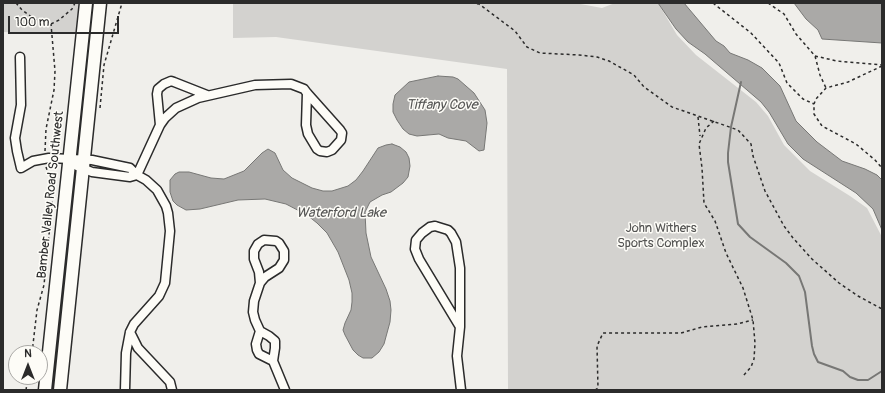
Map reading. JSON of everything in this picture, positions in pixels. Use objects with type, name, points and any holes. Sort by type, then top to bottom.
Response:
[{"type":"main road","name":"Bamber Valley Road Southwest","points":[[45,390],[86,3]]},
{"type":"main road","points":[[60,390],[100,3]]},
{"type":"street","points":[[20,57],[21,95],[20,113],[16,131],[17,151],[22,168],[33,161],[45,159],[69,160],[84,164],[119,164],[130,168],[137,175],[146,180],[157,190],[166,206],[170,225],[166,258],[166,276],[163,289],[154,302],[134,324],[130,332],[126,353],[125,390]]},
{"type":"street","points":[[160,125],[157,94],[158,89],[164,84],[171,81],[207,95]]},
{"type":"street","points":[[137,175],[160,125],[176,108],[207,95],[255,85],[296,85],[308,93],[342,133],[339,143],[332,150],[327,152],[317,149],[307,130],[308,93]]},
{"type":"street","points":[[460,327],[419,259],[415,249],[418,236],[430,227],[439,227],[448,230],[456,242],[460,268],[460,327],[457,356],[461,390]]},
{"type":"street","points":[[260,283],[259,272],[254,259],[254,251],[258,244],[264,240],[276,241],[284,251],[284,260],[279,268],[265,277],[260,283],[253,312],[260,331],[275,341],[273,361],[285,390]]},
{"type":"street","points":[[260,331],[256,344],[257,350],[259,354],[273,361]]},
{"type":"street","points":[[130,332],[138,348],[170,382],[172,390]]},
{"type":"path","points":[[16,3],[22,10],[33,18],[41,22],[51,24],[66,15],[75,3]]},
{"type":"path","points":[[100,109],[104,65],[122,3]]},
{"type":"path","points":[[471,3],[479,4],[510,27],[515,31],[527,47],[540,53],[579,55],[609,61],[634,75],[644,87],[672,107],[738,130],[750,144],[765,191],[784,226],[812,259],[839,283],[858,296],[882,309]]},
{"type":"path","points":[[713,3],[751,33],[779,63],[787,83],[803,99],[814,104]]},
{"type":"path","points":[[768,3],[784,14],[796,34],[815,56],[820,75],[826,88]]},
{"type":"path","points":[[33,345],[37,310],[44,278],[53,195],[52,182],[46,170],[45,159],[46,128],[54,90],[55,71],[51,24]]},
{"type":"path","points":[[815,56],[837,61],[882,66]]},
{"type":"path","points":[[882,66],[848,82],[826,88],[816,99],[814,104],[814,114],[822,126],[856,144],[882,168]]},
{"type":"path","points":[[698,116],[701,138]]},
{"type":"path","points":[[714,121],[706,128],[698,144],[702,168],[704,203],[714,221],[726,253],[743,288],[753,320],[755,343],[754,360],[744,376]]},
{"type":"path","points":[[595,390],[598,388],[597,346],[603,333],[681,333],[702,327],[737,324],[753,320]]},
{"type":"green space","points":[[3,3],[79,3],[77,34],[3,32]]},
{"type":"green space","name":"John Withers Sports Complex","points":[[233,3],[575,3],[602,8],[615,3],[658,3],[677,35],[696,55],[756,102],[768,116],[784,145],[810,171],[867,208],[882,237],[882,390],[508,390],[507,69],[276,37],[233,38]]},
{"type":"water","points":[[658,3],[684,3],[716,41],[724,46],[730,53],[748,60],[762,68],[780,86],[796,121],[817,142],[842,161],[865,169],[877,175],[882,180],[882,230],[873,209],[856,193],[803,159],[788,144],[769,112],[761,102],[705,54],[688,42],[676,29]]},
{"type":"water","points":[[794,3],[882,3],[882,43],[822,39],[818,30],[806,19]]},
{"type":"water","name":"Tiffany Cove","points":[[438,76],[453,77],[458,79],[474,93],[485,110],[487,123],[484,150],[479,151],[466,141],[448,138],[439,134],[417,136],[409,134],[403,129],[397,120],[393,112],[395,95],[409,82]]},
{"type":"water","name":"Waterford Lake","points":[[392,144],[400,147],[406,152],[409,158],[410,166],[408,177],[391,192],[370,202],[365,212],[366,233],[371,257],[386,289],[391,310],[390,322],[384,344],[379,352],[372,358],[363,358],[358,355],[353,350],[345,335],[343,330],[351,310],[352,302],[352,293],[349,280],[338,252],[327,233],[317,223],[307,215],[286,204],[265,199],[238,200],[200,209],[186,210],[173,201],[170,192],[170,180],[179,172],[189,172],[211,178],[224,179],[244,171],[268,149],[275,153],[283,170],[292,178],[312,188],[323,191],[332,191],[348,186],[356,180],[378,148]]},
{"type":"waterway","points":[[741,82],[731,127],[728,153],[728,162],[738,224],[750,237],[786,263],[799,276],[805,292],[812,346],[818,362],[843,371],[850,377],[858,380],[868,380],[882,371]]}]
